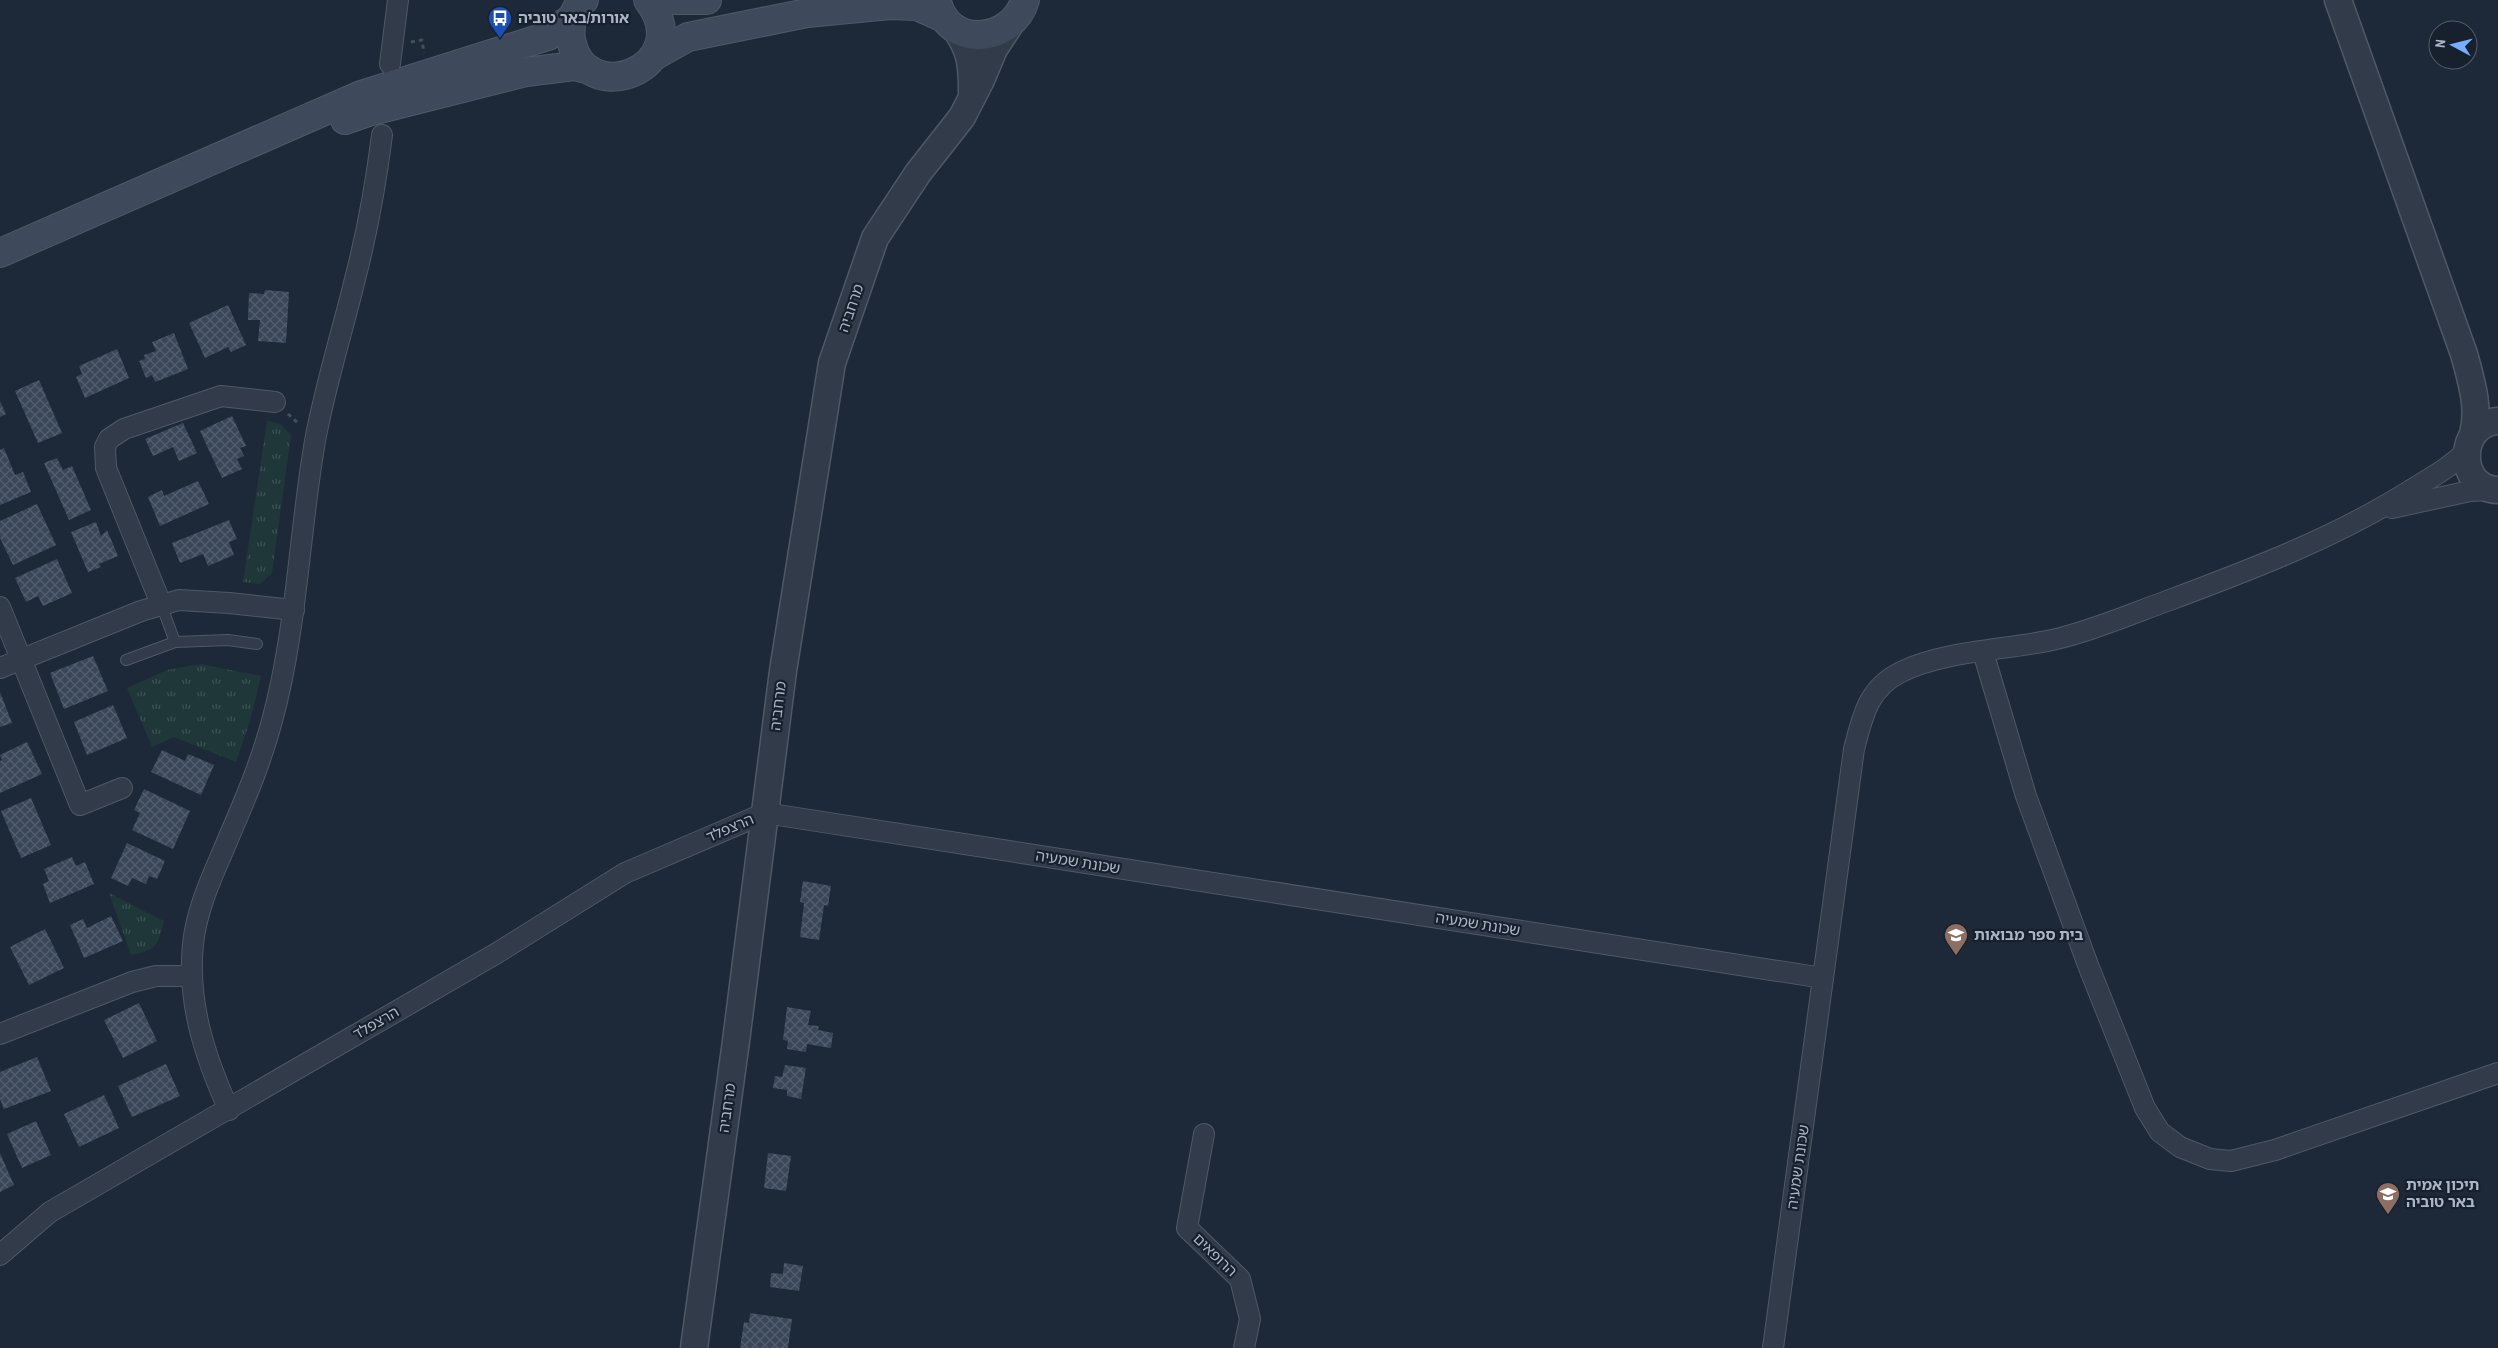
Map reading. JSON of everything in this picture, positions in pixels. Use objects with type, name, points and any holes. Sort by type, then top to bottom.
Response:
[{"type":"main road","points":[[649,0],[707,0]]},
{"type":"main road","points":[[87,214],[368,112],[526,72],[574,66],[603,76],[617,78],[632,75],[644,67],[654,56],[660,43],[661,28],[658,13],[649,0]]},
{"type":"main road","points":[[654,56],[688,37],[806,13],[899,5],[916,6],[945,15],[968,34],[982,36],[997,33],[1023,10]]},
{"type":"main road","points":[[578,8],[570,32],[572,46],[579,59],[590,70]]},
{"type":"main road","points":[[0,253],[361,95],[548,36],[578,8]]},
{"type":"street","points":[[390,64],[398,0]]},
{"type":"street","points":[[2338,0],[2464,354],[2475,399],[2476,421],[2469,442],[2466,462],[2470,474],[2478,483],[2496,490]]},
{"type":"street","name":"מרחביה","points":[[694,1348],[783,671],[832,363],[875,238],[918,172],[944,141],[972,101],[994,49],[1023,10]]},
{"type":"street","points":[[945,15],[967,45],[970,58],[972,101]]},
{"type":"street","points":[[229,1110],[204,1049],[195,1006],[192,976],[193,945],[203,897],[257,770],[282,683],[294,610],[316,439],[330,372],[356,278],[382,135]]},
{"type":"street","points":[[2464,354],[2488,399],[2498,411]]},
{"type":"street","points":[[161,604],[106,468],[105,446],[109,439],[124,429],[221,396],[275,402]]},
{"type":"street","points":[[1823,978],[1854,749],[1865,707],[1877,688],[1900,672],[1928,662],[2054,640],[2140,611],[2254,568],[2380,510],[2443,471],[2482,426],[2498,422]]},
{"type":"street","points":[[2380,510],[2470,491],[2496,490]]},
{"type":"street","points":[[0,668],[161,604],[179,600],[200,600],[294,610]]},
{"type":"street","points":[[0,607],[80,805],[122,788]]},
{"type":"street","points":[[1983,652],[2026,796],[2084,956],[2142,1101],[2160,1132],[2180,1147],[2210,1159],[2231,1161],[2276,1150],[2498,1073]]},
{"type":"street","name":"שכונת שמעיה","points":[[765,813],[1823,978],[1773,1348]]},
{"type":"street","name":"הרצפלד","points":[[0,1255],[50,1212],[497,953],[625,873],[765,813]]},
{"type":"street","points":[[0,1034],[132,982],[156,976],[192,976]]},
{"type":"street","name":"הרופאים","points":[[1204,1134],[1187,1228],[1240,1279],[1250,1319],[1244,1348]]},
{"type":"lane","points":[[161,604],[175,642]]},
{"type":"lane","points":[[126,660],[175,642],[228,640],[258,644]]},
{"type":"path","points":[[393,44],[422,40],[427,73]]},
{"type":"path","points":[[275,402],[316,439]]},
{"type":"green space","points":[[267,421],[281,424],[291,435],[272,573],[260,584],[243,582]]},
{"type":"green space","points":[[200,664],[261,676],[250,721],[236,762],[174,737],[152,747],[127,688],[167,670]]},
{"type":"green space","points":[[109,893],[164,921],[155,946],[147,951],[131,955]]},
{"type":"building","points":[[265,290],[289,292],[286,343],[258,341],[260,320],[248,320],[249,293],[264,294]]},
{"type":"building","points":[[228,305],[246,345],[231,352],[228,347],[205,358],[189,323]]},
{"type":"building","points":[[174,333],[188,369],[155,382],[152,375],[146,378],[139,361],[145,359],[144,355],[156,351],[152,342]]},
{"type":"building","points":[[117,349],[129,378],[85,398],[76,377],[82,374],[79,366]]},
{"type":"building","points":[[39,380],[62,433],[38,443],[15,391]]},
{"type":"building","points":[[0,401],[6,414],[0,417]]},
{"type":"building","points":[[232,416],[246,446],[240,448],[244,456],[237,459],[242,469],[222,478],[200,431]]},
{"type":"building","points":[[183,423],[197,453],[179,461],[173,447],[153,456],[145,439]]},
{"type":"building","points":[[4,448],[15,475],[23,472],[31,492],[0,505],[0,450]]},
{"type":"building","points":[[57,458],[63,470],[72,466],[91,510],[69,520],[44,463]]},
{"type":"building","points":[[198,481],[209,504],[160,526],[148,497],[162,490],[164,496]]},
{"type":"building","points":[[37,504],[56,545],[13,565],[0,538],[0,521]]},
{"type":"building","points":[[229,520],[237,539],[229,542],[234,555],[208,566],[203,554],[180,563],[172,543]]},
{"type":"building","points":[[96,522],[101,536],[107,530],[118,556],[99,564],[101,567],[88,572],[71,532]]},
{"type":"building","points":[[57,559],[72,593],[43,606],[38,596],[26,602],[15,578]]},
{"type":"building","points":[[93,656],[108,691],[64,709],[50,673]]},
{"type":"building","points":[[0,692],[12,723],[0,727]]},
{"type":"building","points":[[113,705],[127,738],[87,755],[74,722]]},
{"type":"building","points":[[27,742],[42,774],[0,793],[0,761],[2,760],[0,755]]},
{"type":"building","points":[[162,750],[185,761],[188,754],[214,765],[201,795],[151,772]]},
{"type":"building","points":[[144,789],[190,811],[173,849],[132,830],[140,813],[134,810]]},
{"type":"building","points":[[31,798],[51,845],[21,858],[1,811]]},
{"type":"building","points":[[127,843],[165,861],[157,879],[149,876],[146,884],[132,878],[128,886],[111,878]]},
{"type":"building","points":[[72,857],[76,866],[85,862],[94,884],[50,903],[43,884],[49,881],[44,869]]},
{"type":"building","points":[[803,881],[831,886],[828,906],[824,905],[819,940],[800,937],[804,903],[800,902]]},
{"type":"building","points":[[111,916],[123,941],[84,958],[70,925],[83,919],[87,928]]},
{"type":"building","points":[[45,929],[64,968],[29,985],[10,947]]},
{"type":"building","points":[[139,1003],[157,1041],[123,1058],[104,1020]]},
{"type":"building","points":[[787,1007],[811,1011],[808,1025],[819,1026],[818,1030],[833,1033],[831,1048],[807,1044],[806,1052],[787,1049],[788,1041],[783,1040]]},
{"type":"building","points":[[37,1057],[51,1091],[4,1109],[0,1099],[0,1072]]},
{"type":"building","points":[[166,1064],[180,1096],[132,1117],[118,1086]]},
{"type":"building","points":[[785,1065],[806,1068],[801,1099],[787,1096],[787,1090],[773,1088],[775,1076],[782,1077]]},
{"type":"building","points":[[104,1095],[119,1128],[79,1147],[64,1114]]},
{"type":"building","points":[[36,1121],[51,1155],[22,1168],[7,1134]]},
{"type":"building","points":[[0,1153],[14,1185],[0,1192]]},
{"type":"building","points":[[768,1153],[791,1156],[786,1191],[764,1188]]},
{"type":"building","points":[[784,1263],[803,1266],[799,1291],[770,1287],[771,1273],[783,1274]]},
{"type":"building","points":[[750,1313],[792,1319],[788,1348],[740,1348],[744,1322],[749,1323]]},
{"type":"place","name":"אורות/באר טוביה","points":[[500,39]]},
{"type":"place","name":"בית ספר מבואות","points":[[1956,956]]},
{"type":"place","name":"תיכון אמית באר טוביה","points":[[2388,1215]]}]
